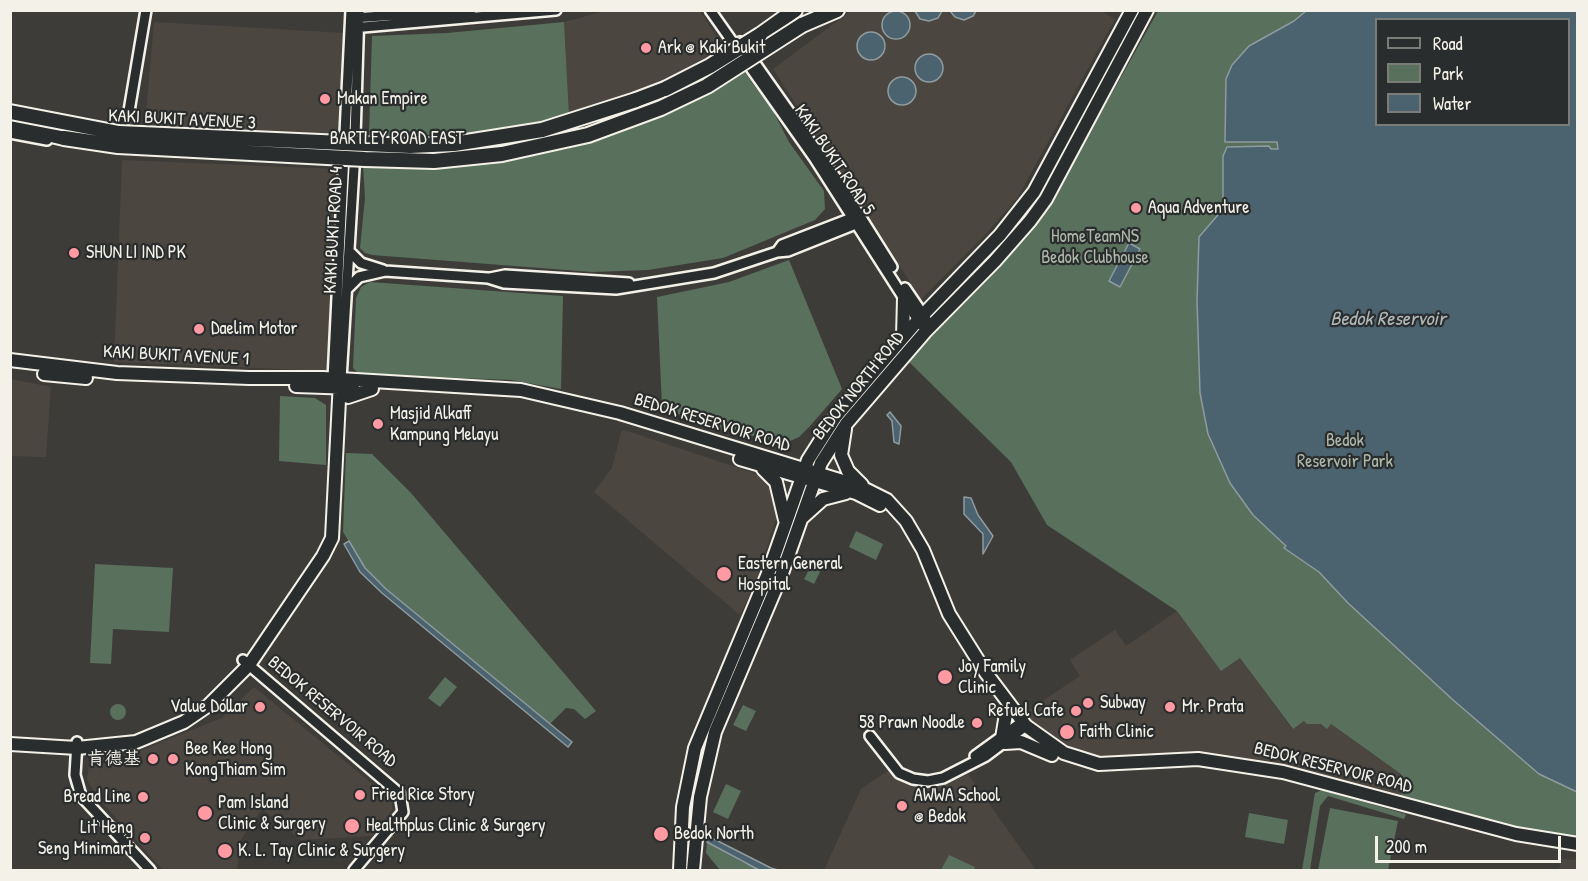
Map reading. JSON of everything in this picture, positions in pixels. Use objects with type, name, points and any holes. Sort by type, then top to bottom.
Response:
[{"type":"highway","name":"BARTLEY ROAD EAST","points":[[10,114],[67,125],[152,135],[410,146],[497,139],[583,119],[665,89],[710,66],[795,10]]},
{"type":"highway","name":"BARTLEY ROAD EAST","points":[[10,125],[64,138],[151,148],[413,161],[502,154],[588,135],[661,108],[707,86],[824,10]]},
{"type":"highway","points":[[802,25],[837,10]]},
{"type":"main road","name":"BEDOK NORTH ROAD","points":[[693,870],[700,797],[715,732],[781,576],[799,523],[817,444],[836,416],[920,317],[1000,235],[1040,181],[1132,10]]},
{"type":"main road","name":"BEDOK NORTH ROAD","points":[[680,870],[683,807],[695,748],[769,571],[785,524],[808,476],[846,424],[928,329],[1011,244],[1046,199],[1147,10]]},
{"type":"main road","points":[[1040,181],[1058,176]]},
{"type":"main road","points":[[903,337],[904,298]]},
{"type":"main road","name":"KAKI BUKIT AVENUE 1","points":[[10,360],[117,373],[336,383]]},
{"type":"main road","name":"KAKI BUKIT AVENUE 1","points":[[10,367],[42,374],[117,380],[336,383]]},
{"type":"main road","name":"BEDOK RESERVOIR ROAD","points":[[336,383],[372,389],[513,397],[546,403],[876,493],[897,510],[915,535],[956,626],[1021,726],[1057,749],[1090,762],[1120,765],[1198,759],[1255,767],[1322,780],[1516,834],[1578,844]]},
{"type":"main road","name":"BEDOK RESERVOIR ROAD","points":[[10,744],[77,745],[135,742],[184,722],[209,705],[246,663],[323,556],[332,538],[335,518],[338,411],[336,383]]},
{"type":"main road","name":"BEDOK RESERVOIR ROAD","points":[[336,383],[529,392],[620,413],[758,461]]},
{"type":"main road","name":"BEDOK RESERVOIR ROAD","points":[[246,663],[324,539],[336,383]]},
{"type":"main road","points":[[338,411],[349,396],[372,389]]},
{"type":"main road","points":[[846,424],[841,455],[855,480],[876,493]]},
{"type":"main road","points":[[758,461],[796,458],[817,444]]},
{"type":"main road","points":[[758,461],[776,482],[784,506],[785,524]]},
{"type":"main road","name":"BEDOK RESERVOIR ROAD","points":[[808,476],[856,494],[884,508],[905,534],[917,554],[946,624],[1006,714],[1052,754],[1099,772],[1198,767],[1282,780],[1515,842],[1578,852]]},
{"type":"main road","points":[[799,523],[810,508],[823,499],[843,494],[856,494]]},
{"type":"main road","points":[[1006,714],[1003,741],[1021,742],[1052,754]]},
{"type":"main road","name":"BEDOK RESERVOIR ROAD","points":[[10,738],[77,745]]},
{"type":"street","points":[[116,135],[129,111],[146,10]]},
{"type":"street","points":[[355,19],[471,10]]},
{"type":"street","points":[[355,19],[556,10]]},
{"type":"street","name":"KAKI BUKIT ROAD 5","points":[[710,10],[858,219],[904,298],[920,317]]},
{"type":"street","name":"KAKI BUKIT ROAD 5","points":[[717,10],[755,61],[928,329]]},
{"type":"street","name":"KAKI BUKIT ROAD 4","points":[[336,383],[343,159],[355,19]]},
{"type":"street","name":"KAKI BUKIT ROAD 4","points":[[336,383],[348,288],[354,159],[355,19]]},
{"type":"street","points":[[129,111],[139,137]]},
{"type":"street","name":"KAKI BUKIT AVENUE 3","points":[[10,114],[76,130],[139,137],[354,142]]},
{"type":"street","points":[[323,142],[338,132],[346,117]]},
{"type":"street","name":"KAKI BUKIT AVENUE 3","points":[[10,133],[98,148],[354,159]]},
{"type":"street","points":[[349,251],[361,263],[385,271],[488,278],[505,275],[641,285],[714,273],[777,252],[788,251],[858,219]]},
{"type":"street","points":[[348,288],[359,277],[385,271]]},
{"type":"street","name":"BEDOK RESERVOIR ROAD","points":[[246,663],[400,794],[403,812],[354,870]]},
{"type":"street","points":[[1003,741],[957,766],[937,774],[924,776],[908,772],[899,766],[872,735],[880,750],[900,773],[913,779],[928,781],[943,778],[973,764],[1003,741],[1021,726]]},
{"type":"street","points":[[77,745],[75,775],[81,796],[150,870]]},
{"type":"shaded area","points":[[1099,10],[1115,19],[1018,197],[985,235],[921,299],[773,69],[851,11]]},
{"type":"shaded area","points":[[605,11],[700,11],[723,47],[662,82],[569,115],[564,22]]},
{"type":"shaded area","points":[[154,22],[345,33],[337,135],[145,125]]},
{"type":"shaded area","points":[[122,160],[337,169],[329,371],[114,362]]},
{"type":"shaded area","points":[[11,379],[51,387],[46,457],[11,456]]},
{"type":"shaded area","points":[[624,430],[753,473],[766,479],[774,490],[778,503],[777,516],[757,578],[740,615],[594,492],[612,468],[621,432]]},
{"type":"shaded area","points":[[1177,611],[1221,671],[1240,658],[1292,729],[1304,721],[1331,724],[1400,773],[1404,780],[1400,798],[1307,772],[1210,756],[1105,757],[1073,750],[1051,740],[1023,714],[1080,676],[1070,660],[1115,630],[1126,646]]},
{"type":"shaded area","points":[[254,687],[392,800],[392,810],[372,836],[301,840],[262,809],[240,841],[237,870],[162,869],[97,797],[87,780],[90,758],[122,758],[222,718]]},
{"type":"shaded area","name":"AWWA School @ Bedok","points":[[889,770],[903,782],[918,787],[941,786],[968,774],[1036,870],[824,870],[861,789]]},
{"type":"shaded area","points":[[1561,859],[1577,860],[1577,870],[1559,870]]},
{"type":"green space","name":"Bedok Reservoir Park","points":[[1158,11],[1577,11],[1577,838],[1513,829],[1400,798],[1404,781],[1401,774],[1331,724],[1327,729],[1321,724],[1307,724],[1304,721],[1293,729],[1240,658],[1221,671],[1177,611],[1047,525],[1011,462],[908,361],[1016,247],[1051,202]]},
{"type":"green space","points":[[564,22],[569,115],[496,134],[369,136],[372,36],[447,33]]},
{"type":"green space","points":[[743,70],[773,111],[789,142],[824,191],[825,209],[815,220],[723,258],[648,270],[592,272],[372,255],[360,248],[365,198],[363,164],[479,163],[567,149],[664,115]]},
{"type":"green space","points":[[789,260],[842,389],[810,426],[799,437],[786,443],[714,428],[662,406],[657,297],[729,282]]},
{"type":"green space","points":[[370,282],[563,296],[561,389],[511,380],[359,374],[353,368],[356,298],[361,287]]},
{"type":"green space","points":[[280,396],[315,398],[326,405],[326,465],[279,461]]},
{"type":"green space","points":[[346,453],[372,454],[411,493],[596,711],[585,719],[574,709],[566,708],[550,724],[386,589],[365,568],[343,532]]},
{"type":"green space","points":[[856,531],[883,544],[876,560],[849,547]]},
{"type":"green space","points":[[95,564],[173,568],[169,632],[113,629],[111,664],[90,663]]},
{"type":"green space","points":[[812,564],[822,568],[814,584],[804,579]]},
{"type":"green space","points":[[445,677],[457,687],[440,707],[428,698]]},
{"type":"green space","points":[[118,704],[124,706],[126,712],[124,718],[118,720],[112,718],[110,712],[112,706]]},
{"type":"green space","points":[[743,705],[756,711],[746,731],[733,725]]},
{"type":"green space","points":[[726,784],[741,791],[728,819],[713,812]]},
{"type":"green space","points":[[1322,790],[1406,814],[1404,819],[1328,796],[1320,806],[1310,870],[1302,870],[1315,793]]},
{"type":"green space","points":[[1330,808],[1398,821],[1388,870],[1318,870]]},
{"type":"green space","points":[[1249,813],[1288,820],[1284,844],[1245,837]]},
{"type":"green space","points":[[707,842],[759,870],[720,870],[706,853]]},
{"type":"green space","points":[[949,855],[975,867],[974,870],[941,870]]},
{"type":"water","points":[[896,11],[906,15],[910,25],[906,35],[896,39],[886,35],[882,25],[886,15]]},
{"type":"water","points":[[915,11],[942,11],[938,18],[929,21],[920,19]]},
{"type":"water","points":[[950,11],[976,11],[973,16],[964,20],[955,17]]},
{"type":"water","name":"Bedok Reservoir","points":[[1306,11],[1577,11],[1577,792],[1539,774],[1452,699],[1348,603],[1319,572],[1284,548],[1286,546],[1253,515],[1230,483],[1208,434],[1200,393],[1197,301],[1199,237],[1223,209],[1223,156],[1227,147],[1269,146],[1271,149],[1278,149],[1277,142],[1225,142],[1226,79],[1232,65],[1249,46],[1294,21]]},
{"type":"water","points":[[871,32],[881,36],[885,46],[881,56],[871,60],[861,56],[857,46],[861,36]]},
{"type":"water","points":[[929,54],[939,58],[943,68],[939,78],[929,82],[919,78],[915,68],[919,58]]},
{"type":"water","points":[[902,77],[912,81],[916,91],[912,101],[902,105],[892,101],[888,91],[892,81]]},
{"type":"water","points":[[1129,243],[1140,249],[1120,287],[1109,281]]},
{"type":"water","points":[[890,412],[901,426],[899,444],[894,442],[892,421],[887,415]]},
{"type":"water","points":[[964,497],[971,498],[978,515],[993,536],[983,554],[983,534],[964,514]]},
{"type":"water","points":[[349,541],[365,568],[386,589],[572,742],[568,747],[382,593],[360,572],[344,544]]},
{"type":"water","points":[[708,836],[778,870],[759,870],[707,842]]},
{"type":"place","name":"Ark @ Kaki Bukit","points":[[646,48]]},
{"type":"place","name":"Makan Empire","points":[[325,99]]},
{"type":"place","name":"Aqua Adventure","points":[[1136,208]]},
{"type":"place","name":"SHUN LI IND PK","points":[[74,253]]},
{"type":"place","name":"Daelim Motor","points":[[199,329]]},
{"type":"place","name":"Masjid Alkaff Kampung Melayu","points":[[378,424]]},
{"type":"place","name":"Eastern General Hospital","points":[[724,574]]},
{"type":"place","name":"Joy Family Clinic","points":[[945,677]]},
{"type":"place","name":"Subway","points":[[1088,703]]},
{"type":"place","name":"Value Dollar","points":[[260,707]]},
{"type":"place","name":"Mr. Prata","points":[[1170,707]]},
{"type":"place","name":"Refuel Cafe","points":[[1076,711]]},
{"type":"place","name":"58 Prawn Noodle","points":[[977,723]]},
{"type":"place","name":"Faith Clinic","points":[[1067,732]]},
{"type":"place","name":"肯德基","points":[[153,759]]},
{"type":"place","name":"Bee Kee Hong KongThiam Sim","points":[[173,759]]},
{"type":"place","name":"Fried Rice Story","points":[[360,795]]},
{"type":"place","name":"Bread Line","points":[[143,797]]},
{"type":"place","name":"AWWA School @ Bedok","points":[[902,806]]},
{"type":"place","name":"Pam Island Clinic & Surgery","points":[[205,813]]},
{"type":"place","name":"Healthplus Clinic & Surgery","points":[[352,826]]},
{"type":"place","name":"Bedok North","points":[[661,834]]},
{"type":"place","name":"Lit Heng Seng Minimart","points":[[145,838]]},
{"type":"place","name":"K. L. Tay Clinic & Surgery","points":[[225,851]]},
{"type":"park label","name":"HomeTeamNS Bedok Clubhouse","points":[[1095,247]]}]
